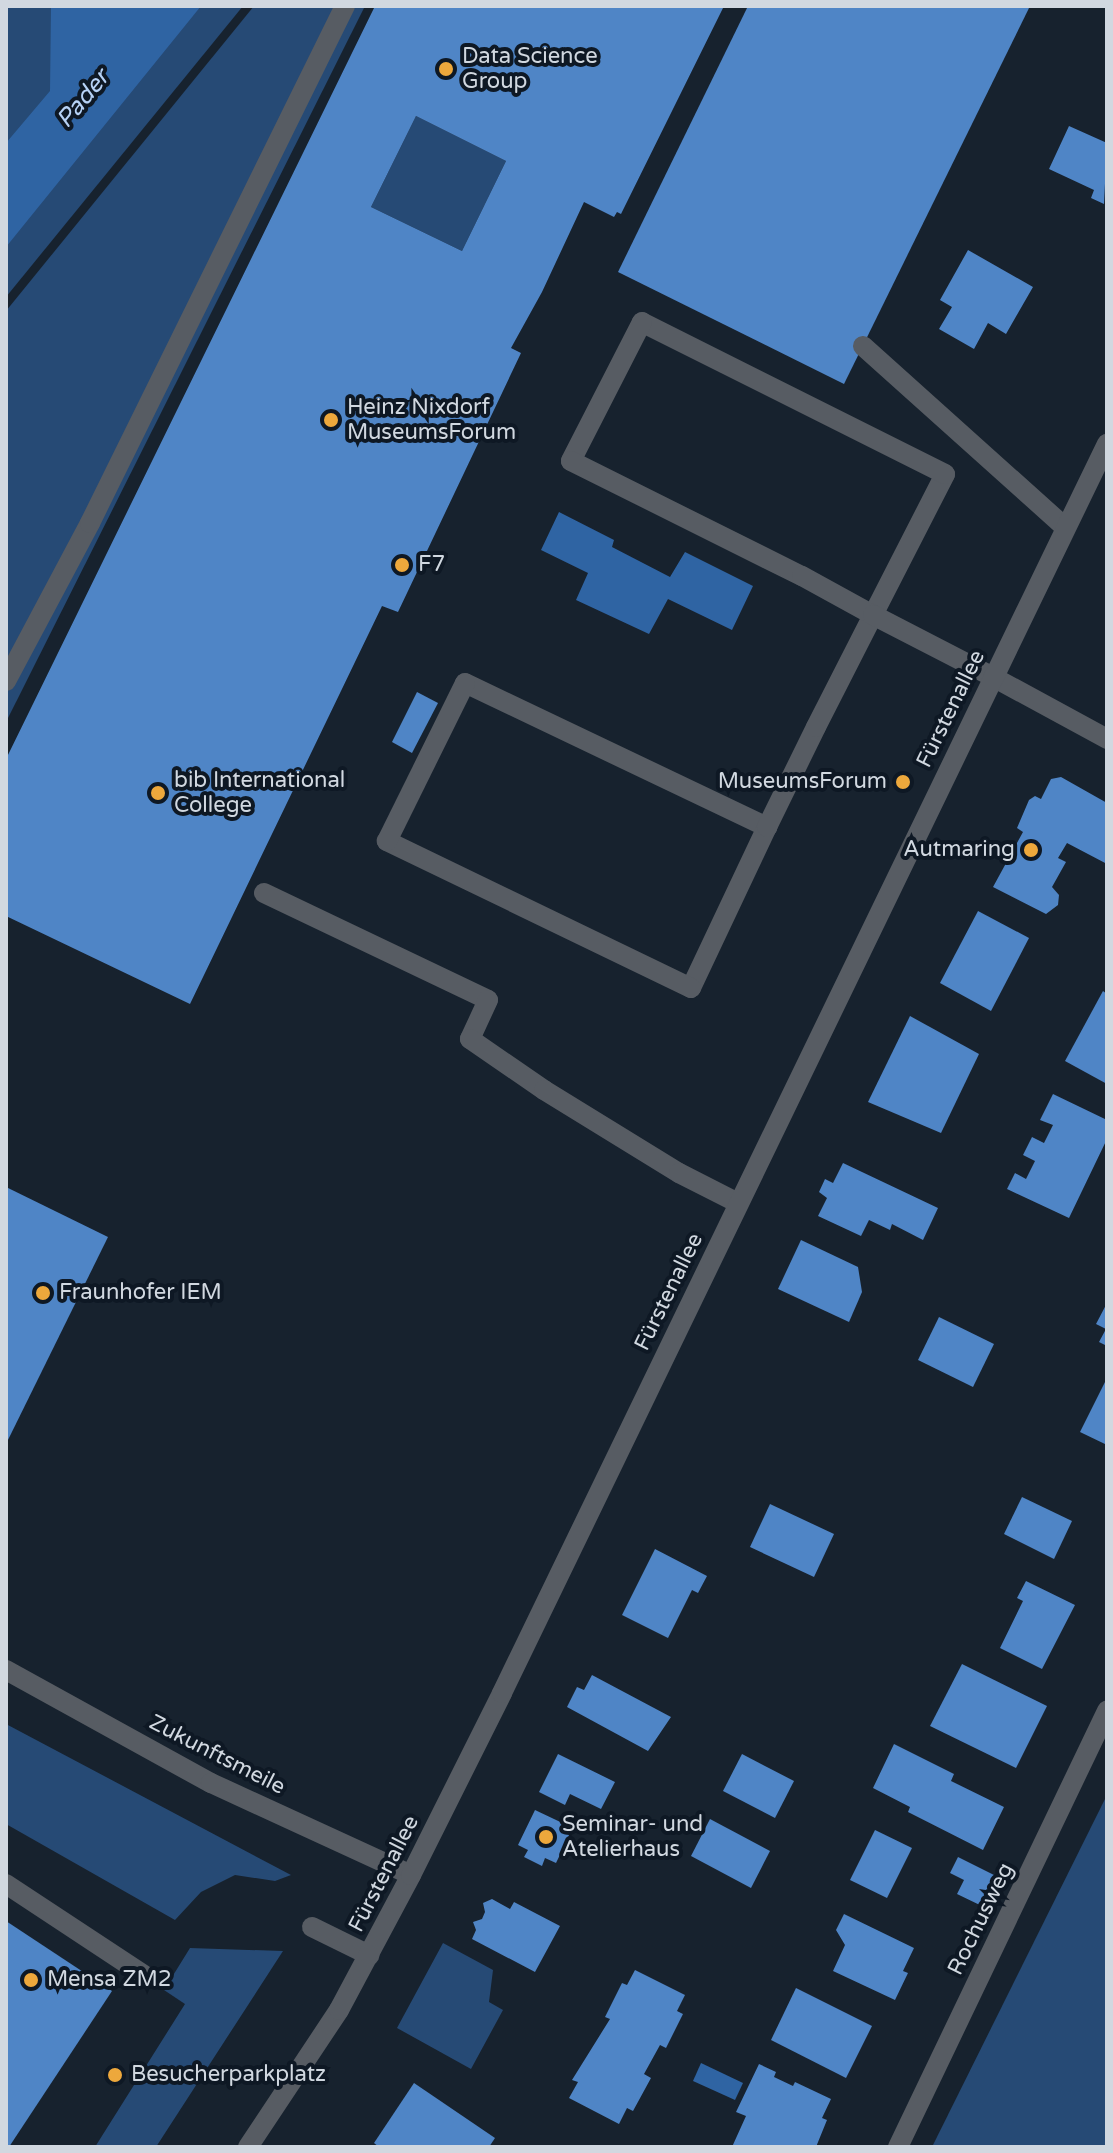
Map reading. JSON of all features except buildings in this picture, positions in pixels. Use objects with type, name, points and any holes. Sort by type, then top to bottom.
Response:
[{"type":"street","points":[[6,681],[14,651],[90,523],[345,6]]},
{"type":"street","points":[[767,827],[465,683],[387,841],[691,988],[767,827],[873,615],[945,474],[642,322],[571,461],[873,615],[993,677],[1107,739]]},
{"type":"street","points":[[863,346],[1065,527]]},
{"type":"street","name":"Fürstenallee","points":[[248,2147],[339,2010],[411,1875],[1107,444]]},
{"type":"street","points":[[264,893],[488,1000],[470,1039],[544,1090],[679,1173],[738,1203]]},
{"type":"street","name":"Zukunftsmeile","points":[[6,1670],[211,1783],[411,1875]]},
{"type":"street","name":"Rochusweg","points":[[898,2147],[1107,1711]]},
{"type":"street","points":[[6,1884],[144,1975]]},
{"type":"street","points":[[312,1927],[369,1955]]},
{"type":"shaded area","points":[[6,6],[243,6],[6,297]]},
{"type":"shaded area","points":[[254,6],[365,6],[6,722],[6,311]]},
{"type":"shaded area","points":[[416,116],[506,161],[462,251],[371,207]]},
{"type":"shaded area","points":[[6,1724],[291,1875],[275,1881],[235,1875],[201,1892],[175,1920],[6,1824]]},
{"type":"shaded area","points":[[1107,1795],[1107,2147],[932,2147]]},
{"type":"shaded area","points":[[443,1943],[493,1970],[489,2002],[503,2010],[471,2069],[397,2028]]},
{"type":"shaded area","points":[[190,1948],[283,1951],[156,2147],[95,2147],[185,2004],[164,1990]]},
{"type":"water","name":"Pader","points":[[51,6],[201,6],[6,247],[6,143],[50,91]]},
{"type":"water","points":[[559,512],[614,540],[612,547],[670,577],[685,552],[753,586],[732,630],[668,599],[649,634],[576,600],[588,573],[541,550]]},
{"type":"water","points":[[701,2063],[743,2083],[735,2100],[693,2081]]},
{"type":"place","name":"Data Science Group","points":[[446,69]]},
{"type":"place","name":"Heinz Nixdorf MuseumsForum","points":[[331,420]]},
{"type":"place","name":"F7","points":[[402,565]]},
{"type":"place","name":"MuseumsForum","points":[[903,782]]},
{"type":"place","name":"bib International College","points":[[158,793]]},
{"type":"place","name":"Autmaring","points":[[1031,850]]},
{"type":"place","name":"Fraunhofer IEM","points":[[43,1293]]},
{"type":"place","name":"Seminar- und Atelierhaus","points":[[546,1837]]},
{"type":"place","name":"Mensa ZM2","points":[[31,1980]]},
{"type":"place","name":"Besucherparkplatz","points":[[115,2075]]}]
